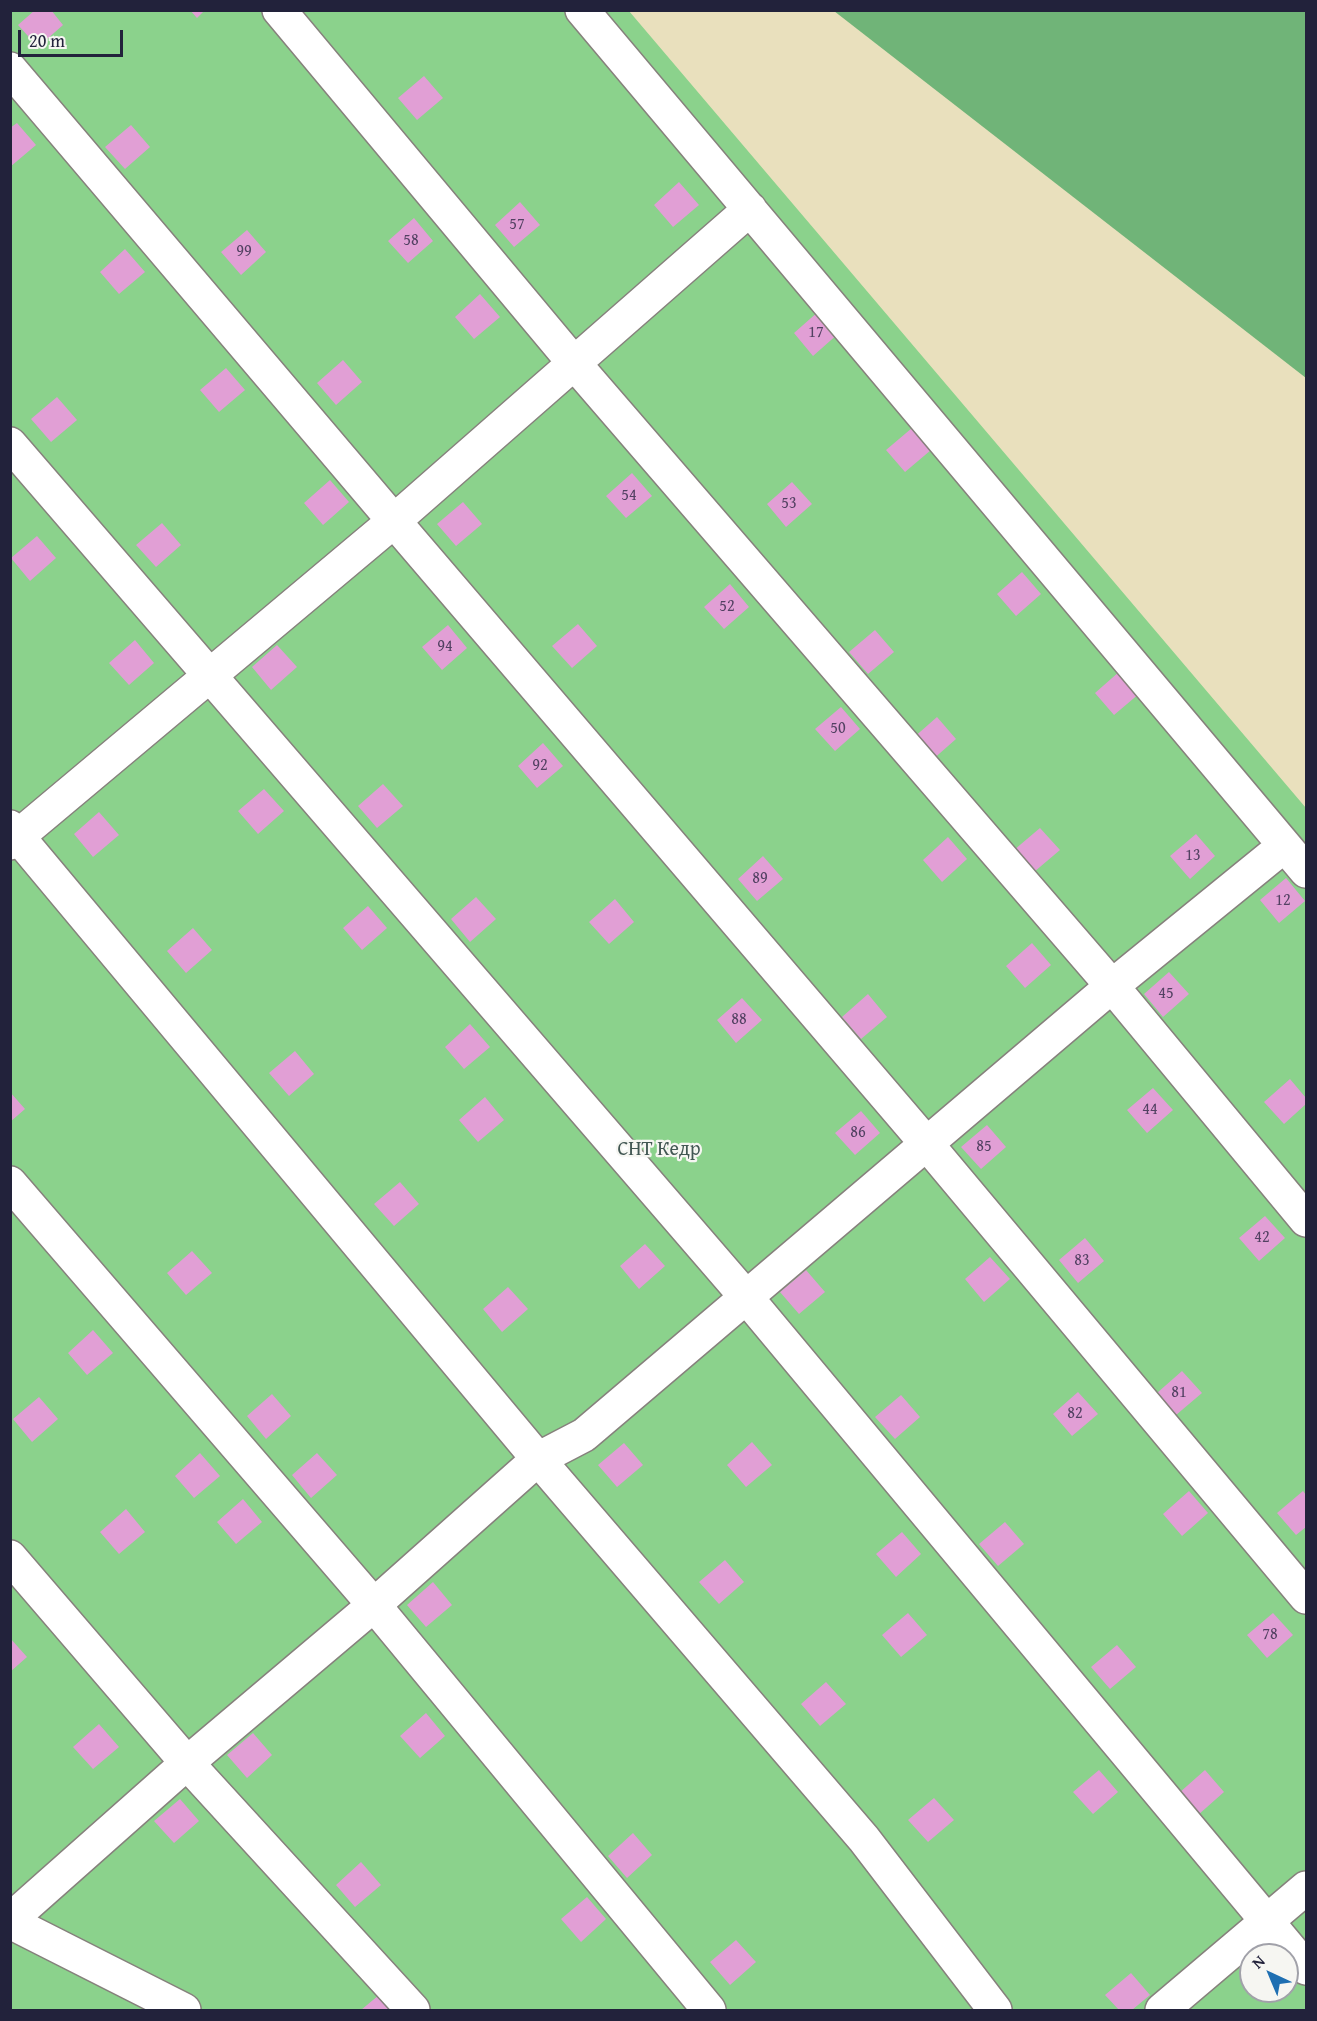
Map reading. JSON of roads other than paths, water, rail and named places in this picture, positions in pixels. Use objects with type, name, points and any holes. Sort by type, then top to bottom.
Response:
[{"type":"street","points":[[279,10],[574,363],[1112,986],[1306,1220]]},
{"type":"street","points":[[582,10],[1306,871]]},
{"type":"street","points":[[10,69],[926,1143],[1306,1598]]},
{"type":"street","points":[[750,209],[394,521],[210,675],[13,835],[538,1459],[864,1839],[995,2010]]},
{"type":"street","points":[[10,444],[747,1298],[1306,1968]]},
{"type":"street","points":[[183,2010],[10,1921],[188,1763],[374,1605],[538,1459],[584,1435],[1112,986],[1284,846]]},
{"type":"street","points":[[10,1183],[374,1605],[709,2010]]},
{"type":"street","points":[[10,1557],[188,1763],[412,2010]]},
{"type":"street","points":[[1162,2010],[1306,1888]]},
{"type":"park label","name":"СНТ Кедр","points":[[659,1150]]}]
